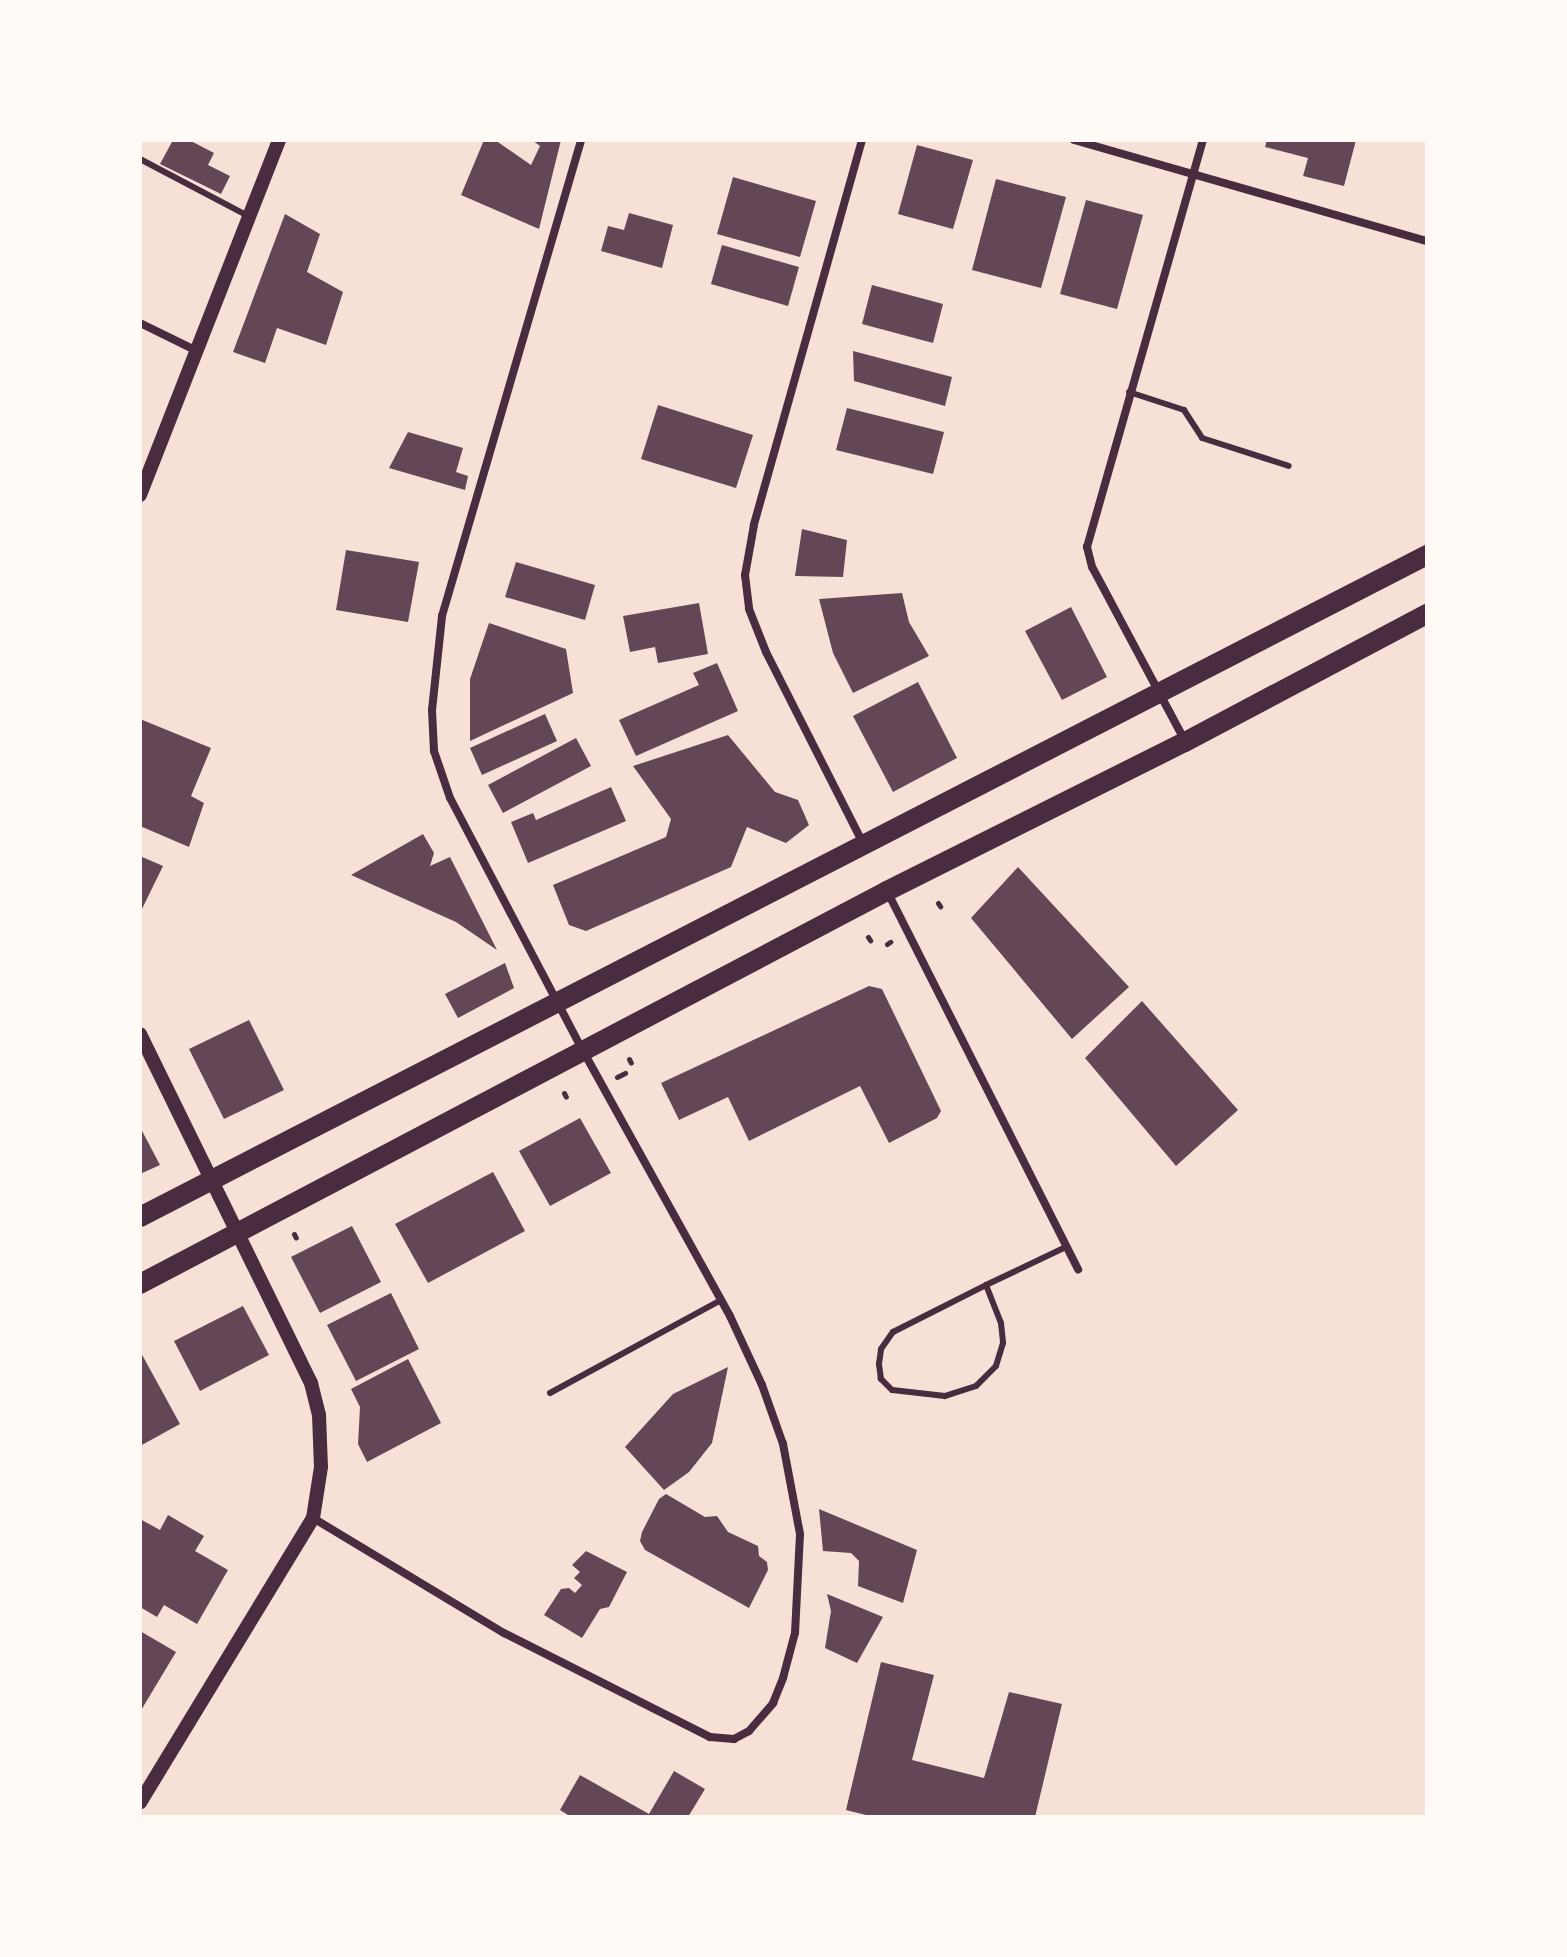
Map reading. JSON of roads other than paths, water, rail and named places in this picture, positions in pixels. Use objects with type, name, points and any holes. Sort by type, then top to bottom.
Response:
[{"type":"main road","points":[[140,1217],[1427,555]]},
{"type":"main road","points":[[140,1284],[887,891],[1185,742],[1427,614]]},
{"type":"street","points":[[140,495],[279,140]]},
{"type":"street","points":[[313,1518],[504,1633],[710,1737],[734,1739],[749,1731],[773,1703],[795,1633],[800,1534],[783,1444],[762,1385],[721,1300],[584,1053],[450,798],[434,751],[432,710],[442,616],[581,140]]},
{"type":"street","points":[[862,140],[754,525],[745,575],[749,609],[766,652],[864,846]]},
{"type":"street","points":[[1074,140],[1427,241]]},
{"type":"street","points":[[1185,742],[1092,567],[1087,547],[1203,140]]},
{"type":"street","points":[[140,323],[195,350]]},
{"type":"street","points":[[887,891],[1078,1269]]},
{"type":"street","points":[[140,1034],[311,1383],[319,1415],[321,1467],[313,1518],[140,1803]]},
{"type":"lane","points":[[140,159],[248,216]]},
{"type":"lane","points":[[1129,392],[1184,410],[1202,438],[1289,466]]},
{"type":"lane","points":[[986,1285],[1001,1323],[1003,1343],[996,1366],[976,1386],[945,1396],[892,1390],[881,1379],[881,1349],[893,1332],[986,1285],[1066,1247]]},
{"type":"lane","points":[[550,1393],[721,1300]]}]
